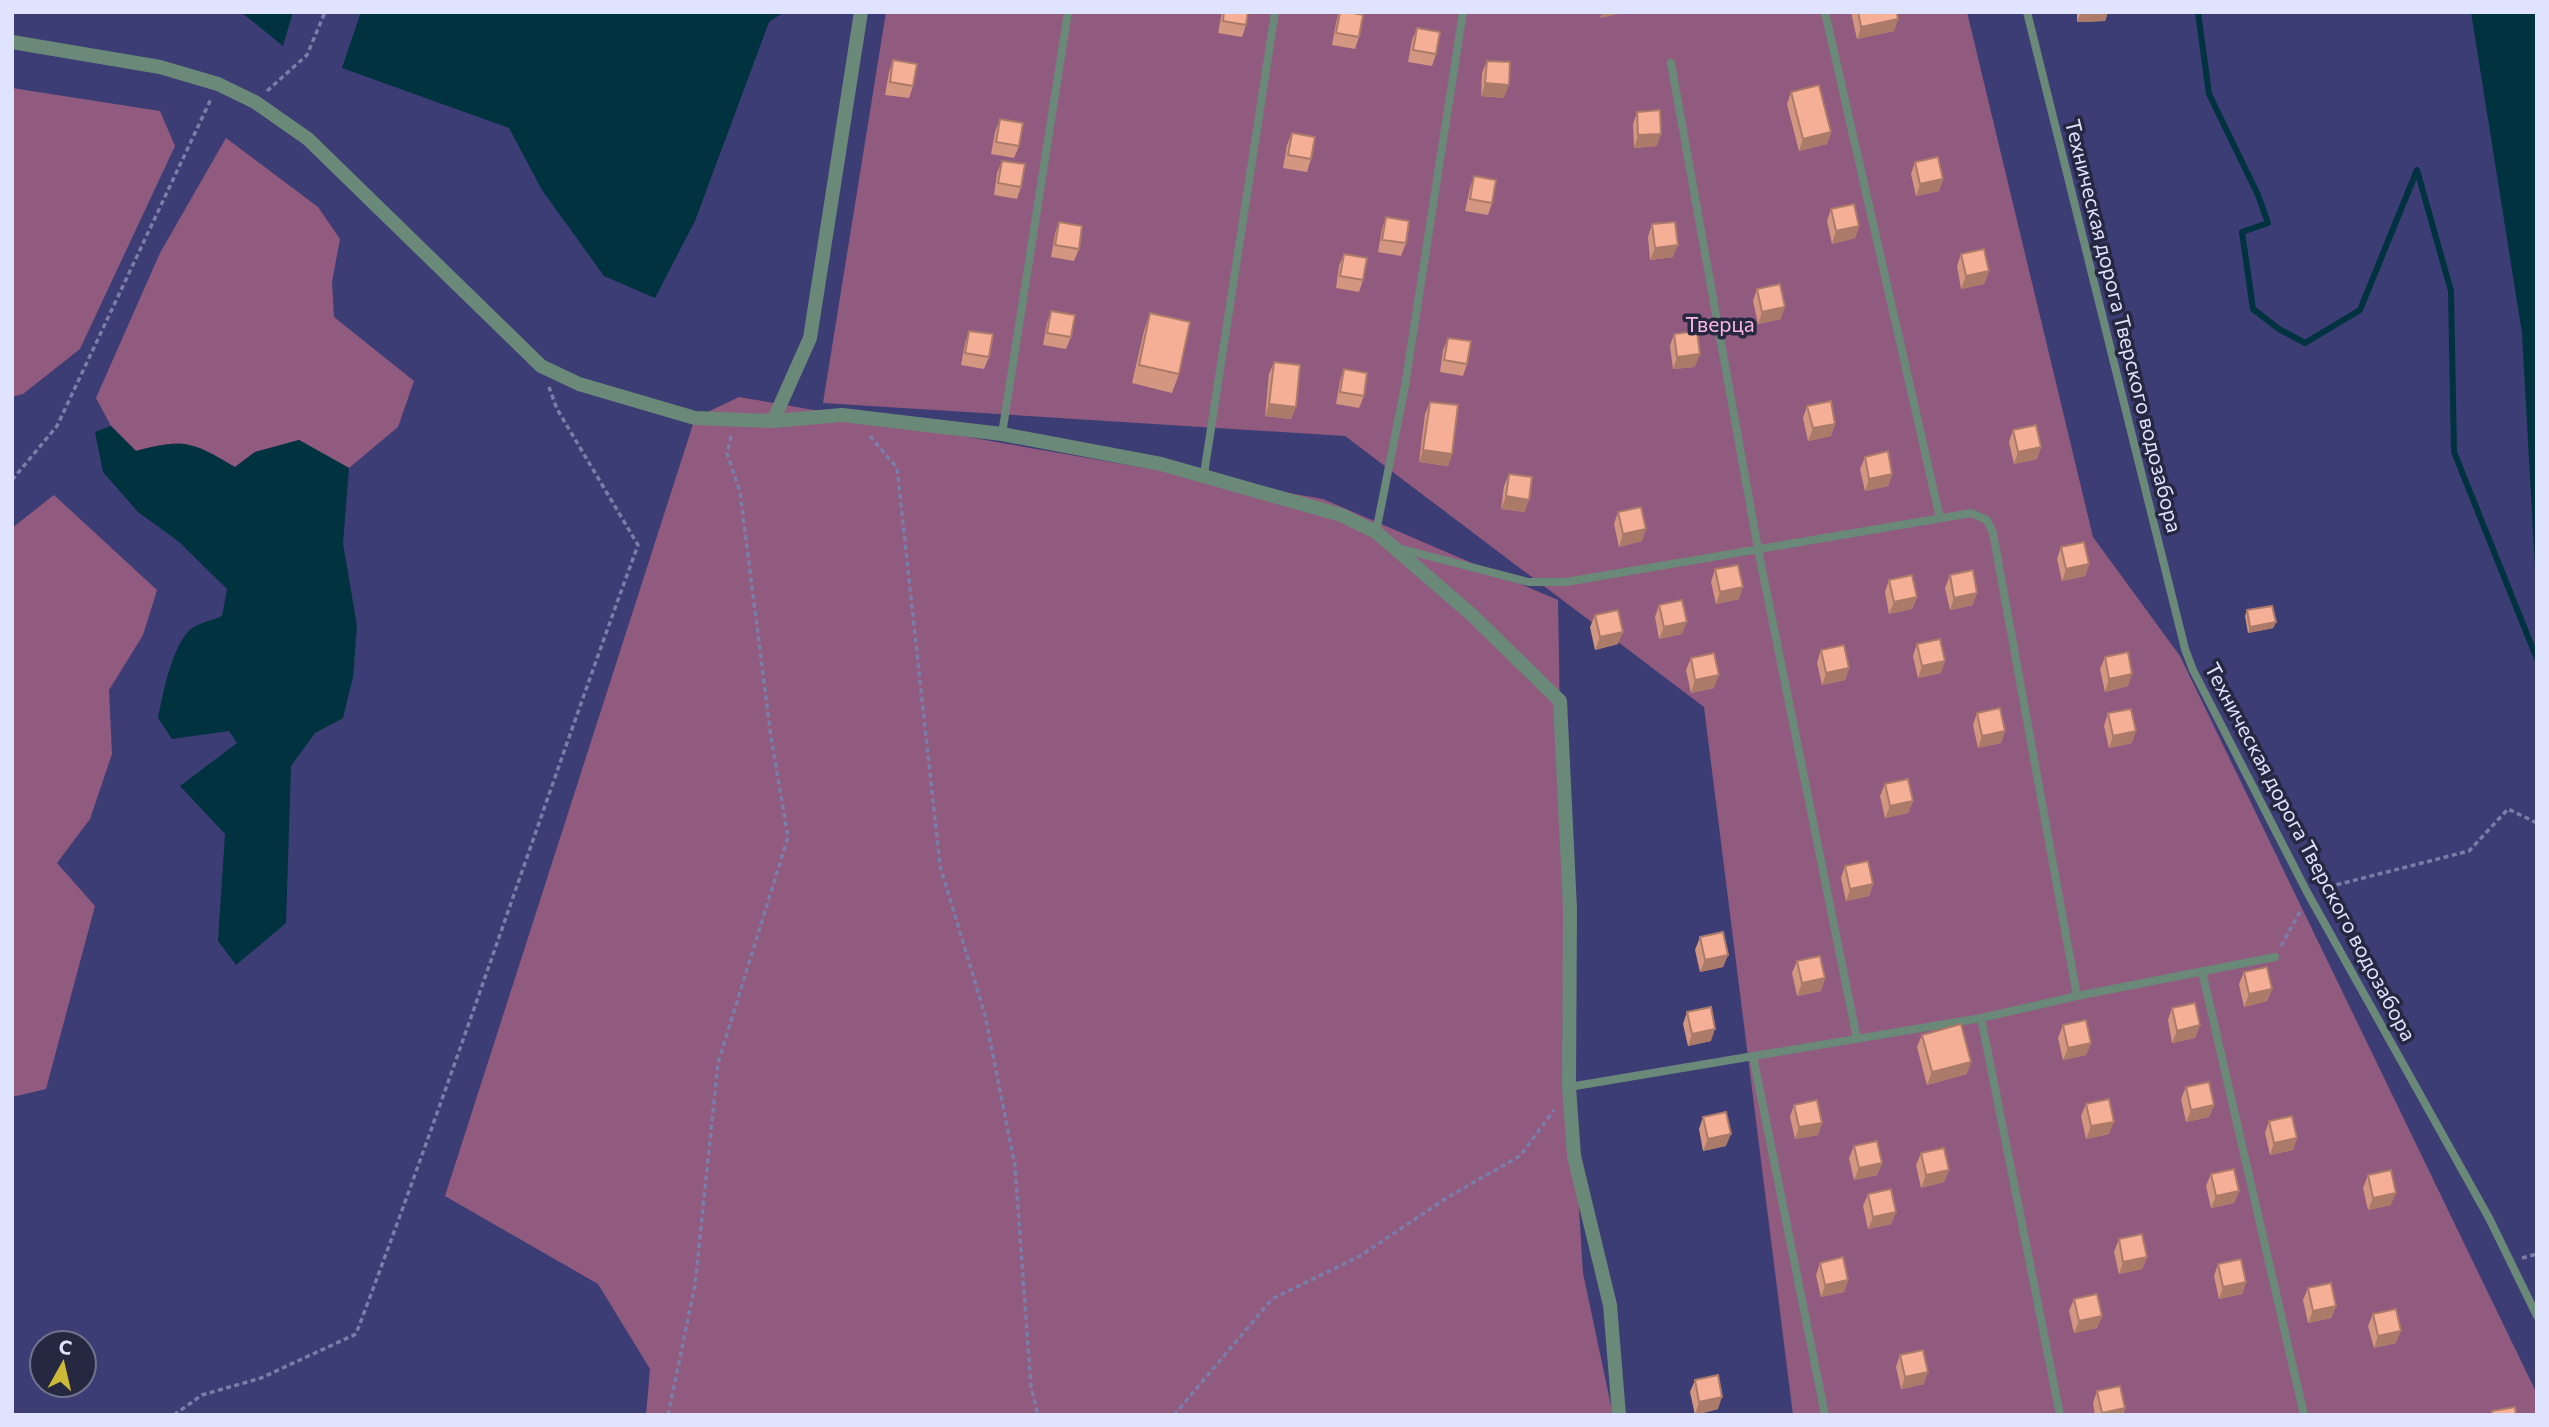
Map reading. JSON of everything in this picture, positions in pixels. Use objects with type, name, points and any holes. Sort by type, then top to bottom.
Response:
[{"type":"street","points":[[773,421],[810,338],[861,12]]},
{"type":"street","points":[[12,42],[160,67],[218,84],[255,102],[308,139],[541,366],[579,384],[695,418],[773,421],[842,415],[1002,434],[1203,474],[1341,515],[1376,532],[1394,547],[1472,615],[1560,701],[1570,909],[1569,1087],[1574,1157],[1611,1305],[1619,1415]]},
{"type":"lane","points":[[1002,434],[1068,12]]},
{"type":"lane","points":[[1203,474],[1275,12]]},
{"type":"lane","points":[[1376,532],[1405,386],[1463,12]]},
{"type":"lane","points":[[1825,12],[1940,518]]},
{"type":"lane","name":"Техническая дорога Тверского водозабора","points":[[2027,12],[2185,649],[2307,892],[2488,1218],[2537,1316]]},
{"type":"lane","points":[[1671,63],[1758,549],[1857,1039]]},
{"type":"lane","points":[[1394,547],[1528,582],[1566,582],[1940,518],[1979,514],[1987,520],[1993,533],[2077,996]]},
{"type":"lane","points":[[1569,1087],[1981,1018],[2275,957]]},
{"type":"lane","points":[[2202,971],[2305,1415]]},
{"type":"lane","points":[[1981,1018],[2060,1415]]},
{"type":"lane","points":[[1753,1056],[1825,1415]]},
{"type":"path","points":[[255,102],[307,55],[325,12]]},
{"type":"path","points":[[12,480],[57,426],[218,84]]},
{"type":"path","points":[[174,1415],[202,1395],[261,1378],[356,1334],[412,1185],[552,780],[638,545],[557,409],[541,366]]},
{"type":"path","points":[[854,417],[897,468],[940,866],[985,1015],[1014,1166],[1031,1387],[1038,1415]]},
{"type":"path","points":[[668,1415],[695,1285],[718,1063],[788,837],[771,737],[740,492],[727,453],[735,420]]},
{"type":"path","points":[[2275,957],[2300,913],[2307,892],[2469,851],[2508,810],[2537,823]]},
{"type":"path","points":[[1174,1415],[1272,1299],[1360,1256],[1448,1197],[1520,1156],[1569,1087]]},
{"type":"green space","name":"Тверца","points":[[886,12],[1967,12],[2093,537],[2180,656],[2537,1394],[2537,1415],[1793,1415],[1704,707],[1345,436],[823,403]]},
{"type":"green space","points":[[12,88],[160,111],[175,146],[80,349],[23,394],[12,397]]},
{"type":"green space","points":[[226,138],[318,207],[340,239],[332,282],[334,317],[414,381],[398,427],[349,468],[299,440],[255,452],[235,467],[209,452],[188,445],[166,444],[136,451],[111,426],[96,398],[160,253]]},
{"type":"green space","points":[[739,397],[1323,499],[1558,600],[1564,964],[1583,1273],[1613,1415],[646,1415],[650,1369],[598,1284],[445,1196],[695,418]]},
{"type":"green space","points":[[54,495],[157,590],[143,635],[109,690],[112,754],[90,819],[57,863],[95,906],[46,1089],[12,1097],[12,528]]},
{"type":"water","points":[[241,12],[293,12],[283,46]]},
{"type":"water","points":[[361,12],[784,12],[769,22],[695,221],[655,298],[604,276],[542,190],[509,128],[342,68]]},
{"type":"water","points":[[2471,12],[2537,12],[2537,662],[2535,568],[2522,333]]},
{"type":"water","points":[[111,426],[136,451],[167,444],[188,445],[208,452],[235,467],[255,452],[299,440],[349,468],[343,543],[357,626],[353,677],[343,718],[315,733],[291,766],[286,923],[236,965],[218,941],[225,834],[180,786],[237,743],[229,731],[172,739],[158,718],[169,670],[184,636],[194,627],[222,616],[227,589],[178,541],[138,512],[103,472],[95,432]]},
{"type":"building","points":[[1224,12],[1248,12],[1246,25],[1223,21]]},
{"type":"building","points":[[1340,12],[1363,15],[1359,37],[1336,33]]},
{"type":"building","points":[[1858,12],[1897,12],[1898,19],[1861,27]]},
{"type":"building","points":[[1417,28],[1440,32],[1436,54],[1413,50]]},
{"type":"building","points":[[893,60],[917,64],[913,86],[890,82]]},
{"type":"building","points":[[1487,61],[1510,62],[1509,85],[1485,83]]},
{"type":"building","points":[[1819,85],[1831,132],[1803,139],[1791,92]]},
{"type":"building","points":[[1660,110],[1661,134],[1638,135],[1637,112]]},
{"type":"building","points":[[1000,119],[1023,123],[1019,146],[996,142]]},
{"type":"building","points":[[1292,133],[1315,137],[1311,159],[1288,155]]},
{"type":"building","points":[[1938,157],[1943,179],[1920,184],[1915,162]]},
{"type":"building","points":[[1002,161],[1025,164],[1021,187],[998,183]]},
{"type":"building","points":[[1474,176],[1496,180],[1492,203],[1470,199]]},
{"type":"building","points":[[1854,204],[1859,226],[1836,231],[1831,209]]},
{"type":"building","points":[[1386,217],[1409,221],[1406,243],[1382,240]]},
{"type":"building","points":[[1059,222],[1082,226],[1079,249],[1055,245]]},
{"type":"building","points":[[1675,222],[1678,245],[1655,248],[1652,224]]},
{"type":"building","points":[[1984,249],[1989,271],[1966,276],[1961,254]]},
{"type":"building","points":[[1344,254],[1367,258],[1363,280],[1340,276]]},
{"type":"building","points":[[1780,284],[1785,307],[1762,312],[1757,289]]},
{"type":"building","points":[[1051,311],[1075,315],[1071,337],[1047,333]]},
{"type":"building","points":[[1150,313],[1190,322],[1179,374],[1139,365]]},
{"type":"building","points":[[969,331],[993,334],[989,357],[965,353]]},
{"type":"building","points":[[1697,331],[1700,354],[1677,357],[1674,334]]},
{"type":"building","points":[[1448,338],[1471,341],[1467,364],[1444,360]]},
{"type":"building","points":[[1274,362],[1300,365],[1296,407],[1269,404]]},
{"type":"building","points":[[1344,369],[1367,373],[1364,396],[1340,392]]},
{"type":"building","points":[[1831,401],[1835,424],[1813,428],[1807,406]]},
{"type":"building","points":[[1430,402],[1458,405],[1452,454],[1423,450]]},
{"type":"building","points":[[2036,425],[2041,447],[2018,452],[2013,430]]},
{"type":"building","points":[[1888,451],[1892,474],[1869,479],[1865,457]]},
{"type":"building","points":[[1509,474],[1532,477],[1529,500],[1506,496]]},
{"type":"building","points":[[1641,507],[1646,529],[1623,534],[1618,512]]},
{"type":"building","points":[[2084,542],[2089,564],[2066,569],[2061,547]]},
{"type":"building","points":[[1738,565],[1743,587],[1720,592],[1715,569]]},
{"type":"building","points":[[1973,570],[1977,593],[1954,598],[1950,575]]},
{"type":"building","points":[[1912,575],[1917,597],[1894,602],[1889,580]]},
{"type":"building","points":[[1682,600],[1687,622],[1664,627],[1659,605]]},
{"type":"building","points":[[2272,606],[2276,622],[2250,627],[2247,610]]},
{"type":"building","points":[[1618,610],[1623,632],[1600,637],[1595,615]]},
{"type":"building","points":[[1940,639],[1945,661],[1922,666],[1917,644]]},
{"type":"building","points":[[1844,645],[1849,668],[1826,673],[1821,650]]},
{"type":"building","points":[[2128,652],[2132,674],[2109,679],[2105,657]]},
{"type":"building","points":[[1714,653],[1719,675],[1695,680],[1691,658]]},
{"type":"building","points":[[2000,708],[2005,731],[1982,736],[1977,713]]},
{"type":"building","points":[[2131,709],[2136,731],[2113,736],[2108,713]]},
{"type":"building","points":[[1908,779],[1913,801],[1890,806],[1885,784]]},
{"type":"building","points":[[1868,861],[1873,884],[1850,889],[1845,866]]},
{"type":"building","points":[[1723,932],[1728,955],[1705,960],[1700,937]]},
{"type":"building","points":[[1820,956],[1825,978],[1802,983],[1797,961]]},
{"type":"building","points":[[2267,967],[2272,989],[2249,994],[2244,972]]},
{"type":"building","points":[[2195,1003],[2200,1025],[2177,1031],[2172,1008]]},
{"type":"building","points":[[1711,1007],[1715,1029],[1692,1034],[1687,1012]]},
{"type":"building","points":[[2086,1020],[2091,1043],[2068,1048],[2063,1025]]},
{"type":"building","points":[[1961,1024],[1971,1062],[1932,1072],[1922,1035]]},
{"type":"building","points":[[2209,1082],[2214,1105],[2191,1110],[2186,1087]]},
{"type":"building","points":[[2109,1099],[2114,1122],[2091,1126],[2086,1104]]},
{"type":"building","points":[[1817,1100],[1822,1123],[1799,1127],[1794,1105]]},
{"type":"building","points":[[1726,1112],[1731,1134],[1708,1139],[1703,1117]]},
{"type":"building","points":[[2292,1116],[2297,1138],[2274,1143],[2269,1121]]},
{"type":"building","points":[[1877,1141],[1882,1163],[1859,1168],[1854,1146]]},
{"type":"building","points":[[1944,1148],[1949,1170],[1926,1175],[1921,1153]]},
{"type":"building","points":[[2234,1169],[2239,1191],[2216,1196],[2211,1174]]},
{"type":"building","points":[[2391,1170],[2396,1193],[2373,1198],[2368,1175]]},
{"type":"building","points":[[1891,1189],[1896,1212],[1873,1217],[1868,1194]]},
{"type":"building","points":[[2142,1234],[2147,1257],[2123,1262],[2119,1239]]},
{"type":"building","points":[[1843,1257],[1848,1280],[1825,1285],[1820,1263]]},
{"type":"building","points":[[2241,1259],[2246,1282],[2223,1287],[2218,1264]]},
{"type":"building","points":[[2331,1283],[2336,1306],[2313,1311],[2308,1288]]},
{"type":"building","points":[[2097,1294],[2102,1316],[2079,1321],[2074,1299]]},
{"type":"building","points":[[2396,1309],[2401,1331],[2378,1336],[2373,1314]]},
{"type":"building","points":[[1923,1350],[1928,1372],[1905,1377],[1900,1355]]},
{"type":"building","points":[[1718,1375],[1722,1397],[1699,1402],[1695,1380]]},
{"type":"building","points":[[2120,1386],[2125,1408],[2102,1413],[2097,1391]]},
{"type":"building","points":[[2515,1407],[2516,1415],[2492,1415],[2492,1411]]},
{"type":"waterway","points":[[2198,12],[2209,94],[2258,195],[2268,223],[2242,232],[2253,309],[2279,329],[2305,343],[2360,310],[2417,170],[2451,291],[2454,452],[2537,659]]}]
